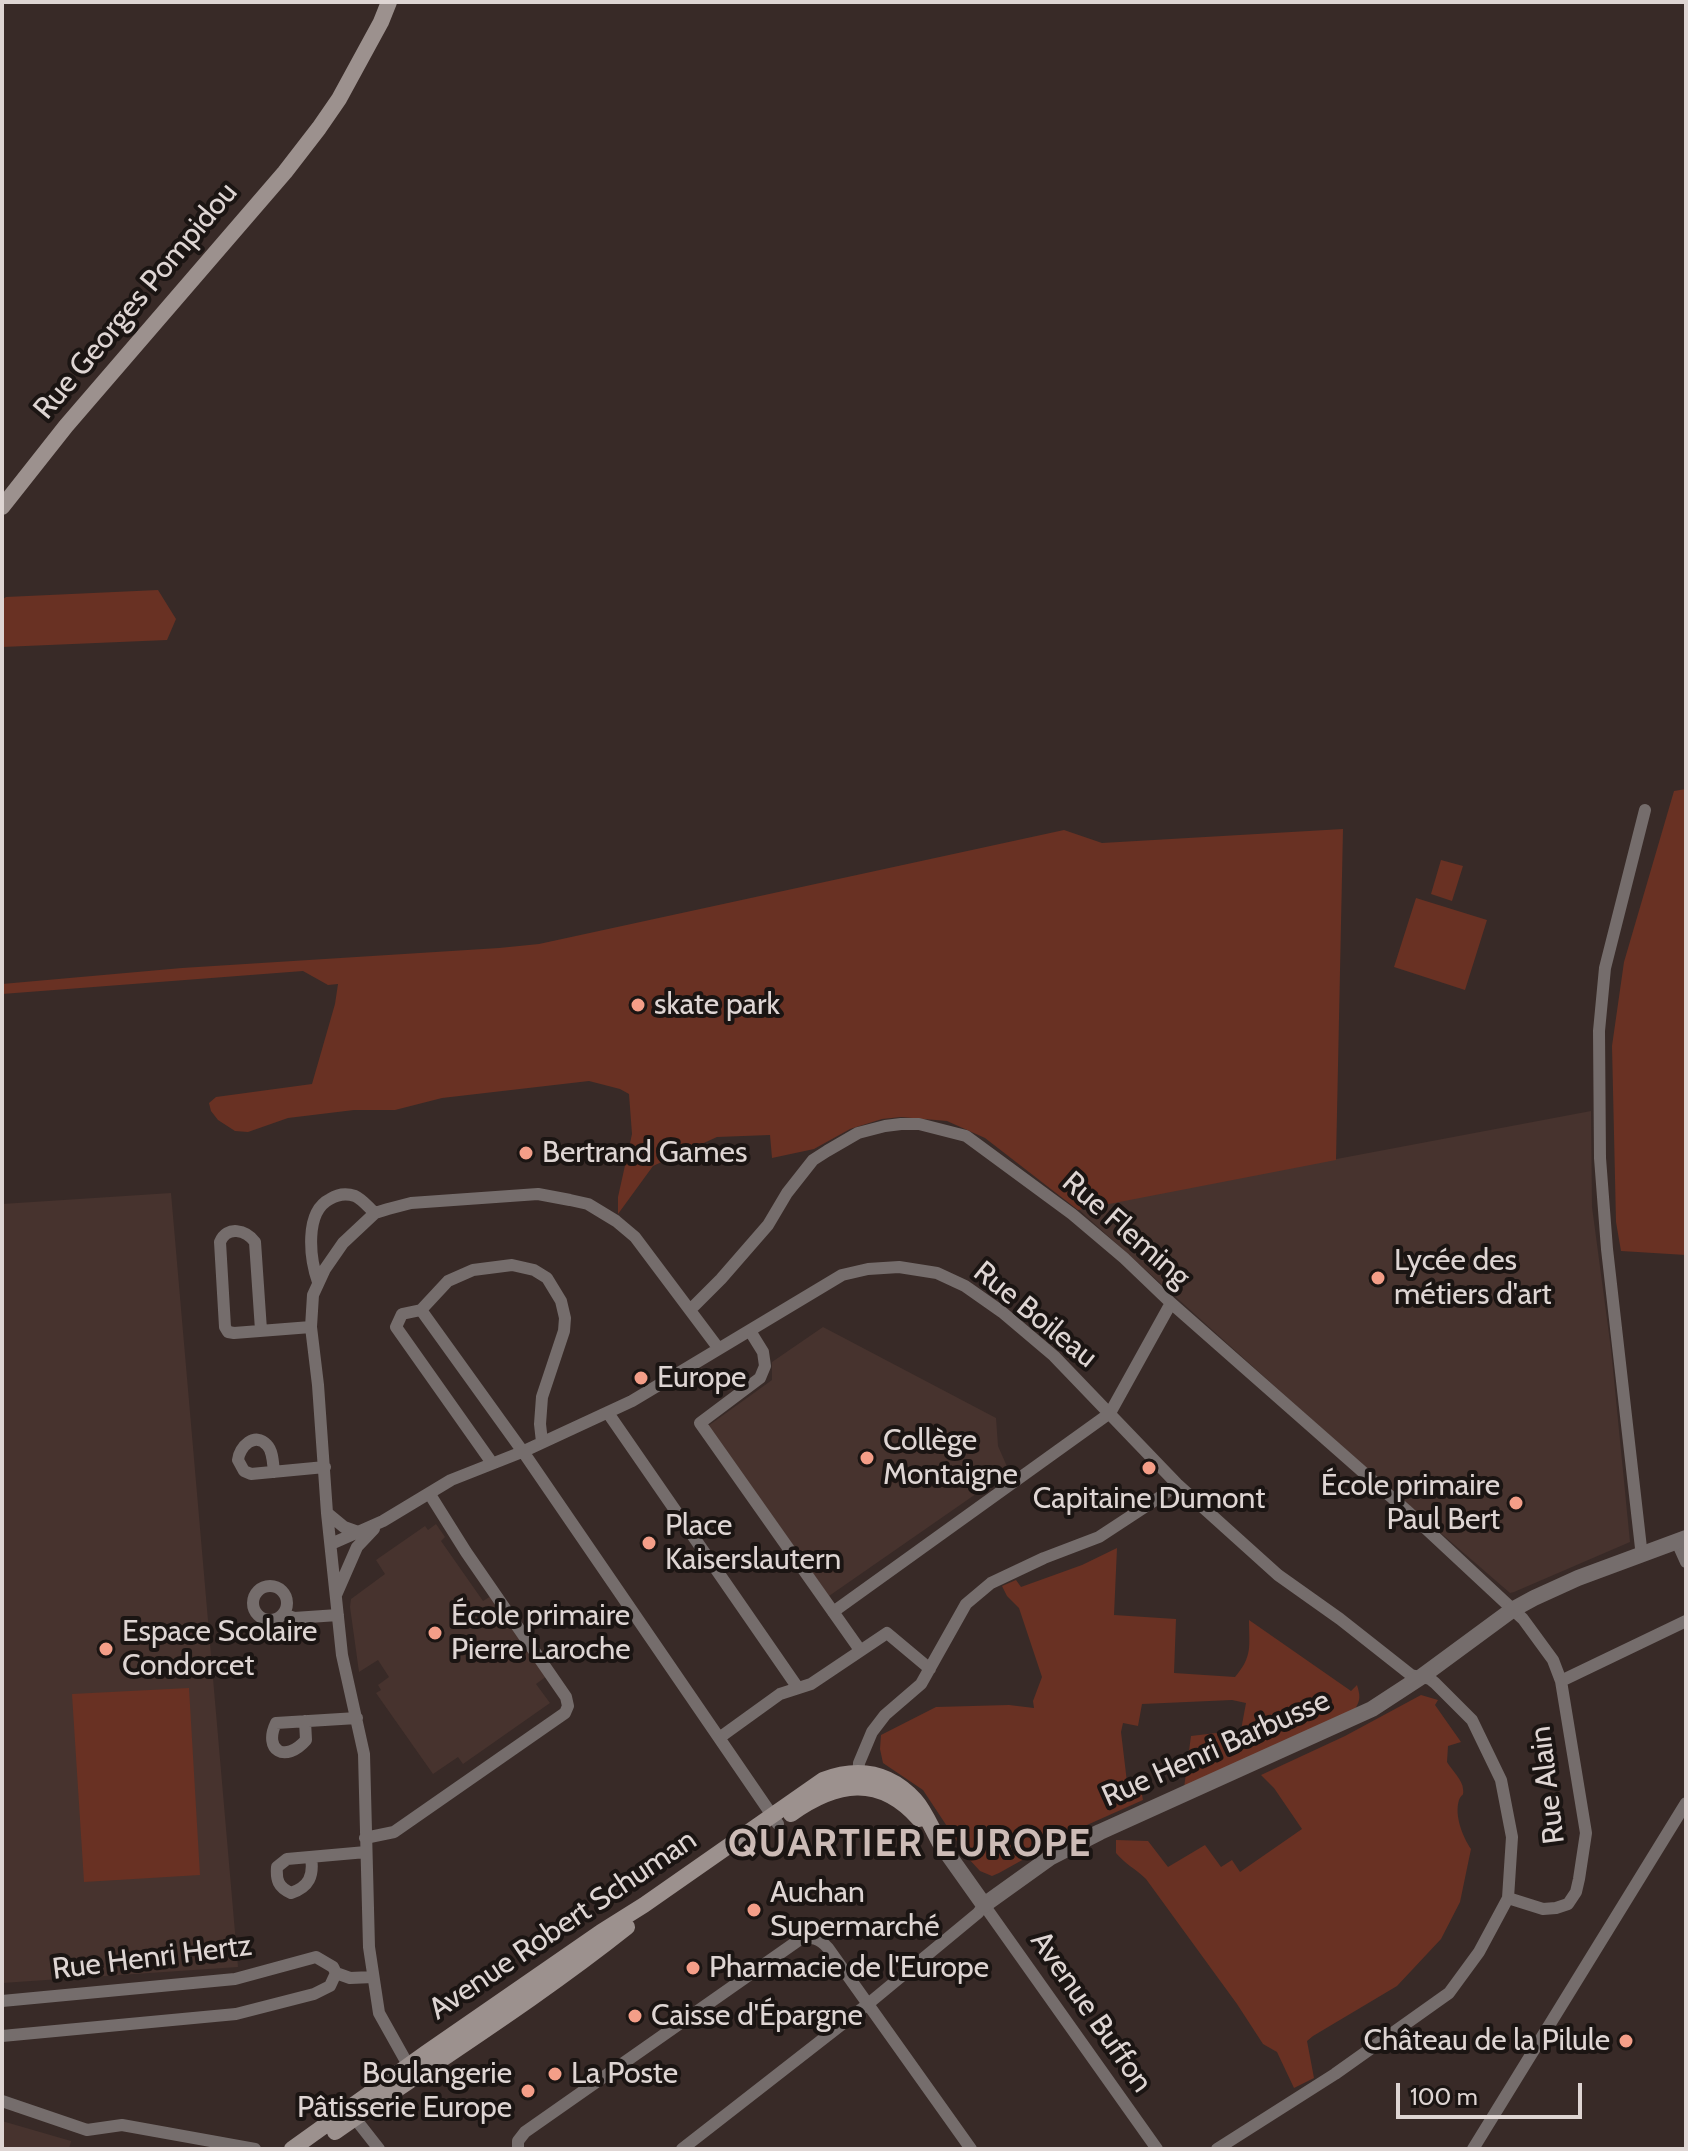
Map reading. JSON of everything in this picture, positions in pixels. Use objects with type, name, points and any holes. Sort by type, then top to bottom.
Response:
[{"type":"main road","name":"Rue Georges Pompidou","points":[[2,507],[76,414],[285,172],[319,128],[339,99],[389,2]]},
{"type":"main road","name":"Avenue Robert Schuman","points":[[292,2149],[351,2114],[561,1976],[649,1908],[775,1819],[859,1774]]},
{"type":"main road","points":[[859,1774],[871,1774],[903,1789],[917,1802],[940,1843]]},
{"type":"main road","name":"Avenue Robert Schuman","points":[[311,2149],[351,2114]]},
{"type":"street","points":[[1645,810],[1605,968],[1599,1031],[1600,1158],[1607,1249],[1641,1548],[1647,1552]]},
{"type":"street","name":"Rue Fleming","points":[[690,1310],[768,1225],[787,1193],[813,1160],[858,1133],[885,1126],[919,1124],[966,1136],[1072,1214],[1124,1258],[1406,1510],[1512,1610]]},
{"type":"street","points":[[318,1282],[312,1263],[312,1234],[316,1212],[325,1201],[340,1194],[357,1197],[375,1213]]},
{"type":"street","points":[[412,2072],[379,2013],[369,1947],[365,1766],[342,1655],[311,1327],[313,1295],[318,1282],[343,1243],[375,1213],[411,1203],[538,1194],[588,1204],[635,1237],[719,1349]]},
{"type":"street","points":[[261,1330],[255,1242],[242,1231],[227,1232],[220,1242],[225,1327],[228,1332],[311,1327]]},
{"type":"street","points":[[492,1463],[396,1327],[402,1314],[421,1310],[448,1281],[473,1270],[512,1265],[534,1270],[547,1278],[561,1301],[564,1331],[542,1397],[542,1442]]},
{"type":"street","name":"Rue Boileau","points":[[331,1544],[383,1521],[451,1480],[522,1452],[632,1401],[842,1275],[884,1267],[937,1273],[965,1286],[1002,1312],[1054,1356],[1177,1484],[1278,1575],[1411,1675],[1430,1679],[1472,1720],[1501,1780],[1512,1837],[1508,1898]]},
{"type":"street","points":[[833,1612],[1110,1413],[1171,1303]]},
{"type":"street","points":[[421,1310],[775,1819]]},
{"type":"street","points":[[750,1331],[763,1352],[765,1366],[760,1378],[700,1423],[860,1650]]},
{"type":"street","points":[[608,1413],[798,1688]]},
{"type":"street","points":[[274,1472],[325,1467]]},
{"type":"street","points":[[859,1774],[872,1732],[885,1715],[921,1684],[966,1604],[991,1583],[1099,1537],[1177,1484]]},
{"type":"street","points":[[365,1838],[394,1832],[565,1713],[568,1706],[566,1697],[429,1493]]},
{"type":"street","points":[[327,1513],[344,1527],[358,1532]]},
{"type":"street","name":"Rue Boileau","points":[[335,1596],[357,1547],[383,1521]]},
{"type":"street","points":[[1682,1540],[1686,1562]]},
{"type":"street","name":"Rue Henri Barbusse","points":[[682,2149],[868,2004],[984,1905],[1063,1850],[1372,1709],[1512,1610],[1546,1592],[1682,1540]]},
{"type":"street","name":"Rue Alain","points":[[1508,1898],[1543,1909],[1568,1904],[1576,1892],[1586,1833],[1561,1681],[1553,1660],[1523,1619],[1512,1610]]},
{"type":"street","points":[[283,1614],[294,1618],[338,1615]]},
{"type":"street","points":[[1561,1681],[1686,1621]]},
{"type":"street","points":[[719,1738],[780,1694],[811,1684],[887,1633],[930,1669]]},
{"type":"street","points":[[305,1721],[357,1718]]},
{"type":"street","points":[[1473,2149],[1686,1803]]},
{"type":"street","points":[[940,1843],[984,1905]]},
{"type":"street","points":[[311,1857],[366,1852]]},
{"type":"street","points":[[1217,2149],[1335,2074],[1449,1993],[1479,1952],[1508,1898]]},
{"type":"street","name":"Avenue Buffon","points":[[984,1905],[1157,2149]]},
{"type":"street","points":[[518,2149],[518,2141],[525,2132],[799,1940],[810,1937],[822,1942],[971,2149]]},
{"type":"street","name":"Rue Henri Hertz","points":[[2,2001],[235,1979],[316,1957],[333,1967],[336,1973],[330,1986],[314,1994],[236,2014],[2,2036]]},
{"type":"street","points":[[336,1973],[350,1978],[373,1977]]},
{"type":"street","points":[[2,2101],[87,2130],[122,2125],[255,2149]]},
{"type":"street","points":[[351,2114],[379,2149]]},
{"type":"shaded area","points":[[158,590],[176,619],[167,640],[2,647],[2,600],[6,597]]},
{"type":"shaded area","points":[[1686,789],[1686,1255],[1621,1251],[1616,1222],[1612,1046],[1624,962],[1674,791]]},
{"type":"shaded area","points":[[1343,829],[1336,1160],[1078,1210],[985,1138],[947,1121],[901,1117],[882,1119],[850,1129],[814,1149],[772,1158],[770,1135],[717,1137],[653,1166],[618,1214],[618,1197],[632,1134],[629,1094],[589,1081],[442,1098],[395,1110],[354,1110],[288,1118],[248,1132],[235,1131],[218,1120],[209,1103],[216,1097],[312,1084],[338,984],[328,985],[303,971],[2,994],[2,984],[182,968],[539,944],[1064,830],[1102,843]]},
{"type":"shaded area","points":[[1441,860],[1463,866],[1452,901],[1431,894]]},
{"type":"shaded area","points":[[1416,898],[1487,920],[1465,990],[1394,967]]},
{"type":"shaded area","name":"Lycée des métiers d'art","points":[[1591,1111],[1592,1207],[1611,1349],[1630,1542],[1510,1593],[1361,1464],[1077,1208]]},
{"type":"shaded area","name":"Espace Scolaire Condorcet","points":[[171,1193],[238,1967],[2,1983],[2,1204]]},
{"type":"shaded area","name":"Collège Montaigne","points":[[823,1327],[996,1418],[998,1446],[1009,1471],[829,1596],[708,1426],[772,1380],[772,1362]]},
{"type":"shaded area","name":"École primaire Pierre Laroche","points":[[436,1524],[445,1537],[441,1541],[483,1601],[491,1596],[547,1676],[536,1684],[550,1703],[463,1764],[458,1757],[433,1774],[376,1693],[381,1690],[378,1685],[389,1677],[378,1660],[359,1672],[350,1607],[351,1599],[385,1574],[376,1560],[425,1526],[428,1530]]},
{"type":"shaded area","points":[[1117,1548],[1114,1615],[1176,1619],[1174,1673],[1235,1677],[1247,1657],[1249,1620],[1351,1691],[1357,1685],[1358,1703],[1355,1709],[1184,1788],[1191,1736],[1241,1730],[1246,1703],[1232,1700],[1142,1704],[1138,1726],[1123,1723],[1121,1732],[1127,1782],[1140,1784],[1143,1800],[1078,1829],[992,1876],[980,1871],[968,1858],[923,1790],[883,1763],[881,1735],[936,1707],[1009,1705],[1034,1708],[1033,1701],[1042,1677],[1019,1608],[1002,1586],[1016,1580],[1021,1587],[1082,1565]]},
{"type":"shaded area","points":[[189,1688],[200,1875],[84,1882],[72,1694]]},
{"type":"shaded area","points":[[1421,1695],[1438,1700],[1435,1705],[1461,1742],[1448,1746],[1447,1762],[1463,1786],[1458,1819],[1471,1849],[1460,1902],[1441,1939],[1397,1986],[1307,2041],[1314,2078],[1294,2088],[1277,2052],[1263,2044],[1146,1879],[1116,1853],[1116,1840],[1148,1841],[1168,1867],[1205,1845],[1221,1867],[1232,1860],[1240,1872],[1302,1829],[1274,1788],[1261,1775],[1345,1736]]},
{"type":"shaded area","points":[[2,2121],[71,2141],[69,2149],[2,2149]]},
{"type":"place","name":"skate park","points":[[638,1005]]},
{"type":"place","name":"Bertrand Games","points":[[526,1153]]},
{"type":"place","name":"Lycée des métiers d'art","points":[[1378,1278]]},
{"type":"place","name":"Europe","points":[[641,1378]]},
{"type":"place","name":"Collège Montaigne","points":[[867,1458]]},
{"type":"place","name":"Capitaine Dumont","points":[[1149,1468]]},
{"type":"place","name":"École primaire Paul Bert","points":[[1516,1503]]},
{"type":"place","name":"Place Kaiserslautern","points":[[649,1543]]},
{"type":"place","name":"École primaire Pierre Laroche","points":[[435,1633]]},
{"type":"place","name":"Espace Scolaire Condorcet","points":[[106,1649]]},
{"type":"place","name":"Auchan Supermarché","points":[[754,1910]]},
{"type":"place","name":"Pharmacie de l'Europe","points":[[693,1968]]},
{"type":"place","name":"Caisse d'Épargne","points":[[635,2016]]},
{"type":"place","name":"Château de la Pilule","points":[[1626,2041]]},
{"type":"place","name":"La Poste","points":[[555,2074]]},
{"type":"place","name":"Boulangerie Pâtisserie Europe","points":[[528,2091]]},
{"type":"district","name":"QUARTIER EUROPE","points":[[910,1845]]}]
